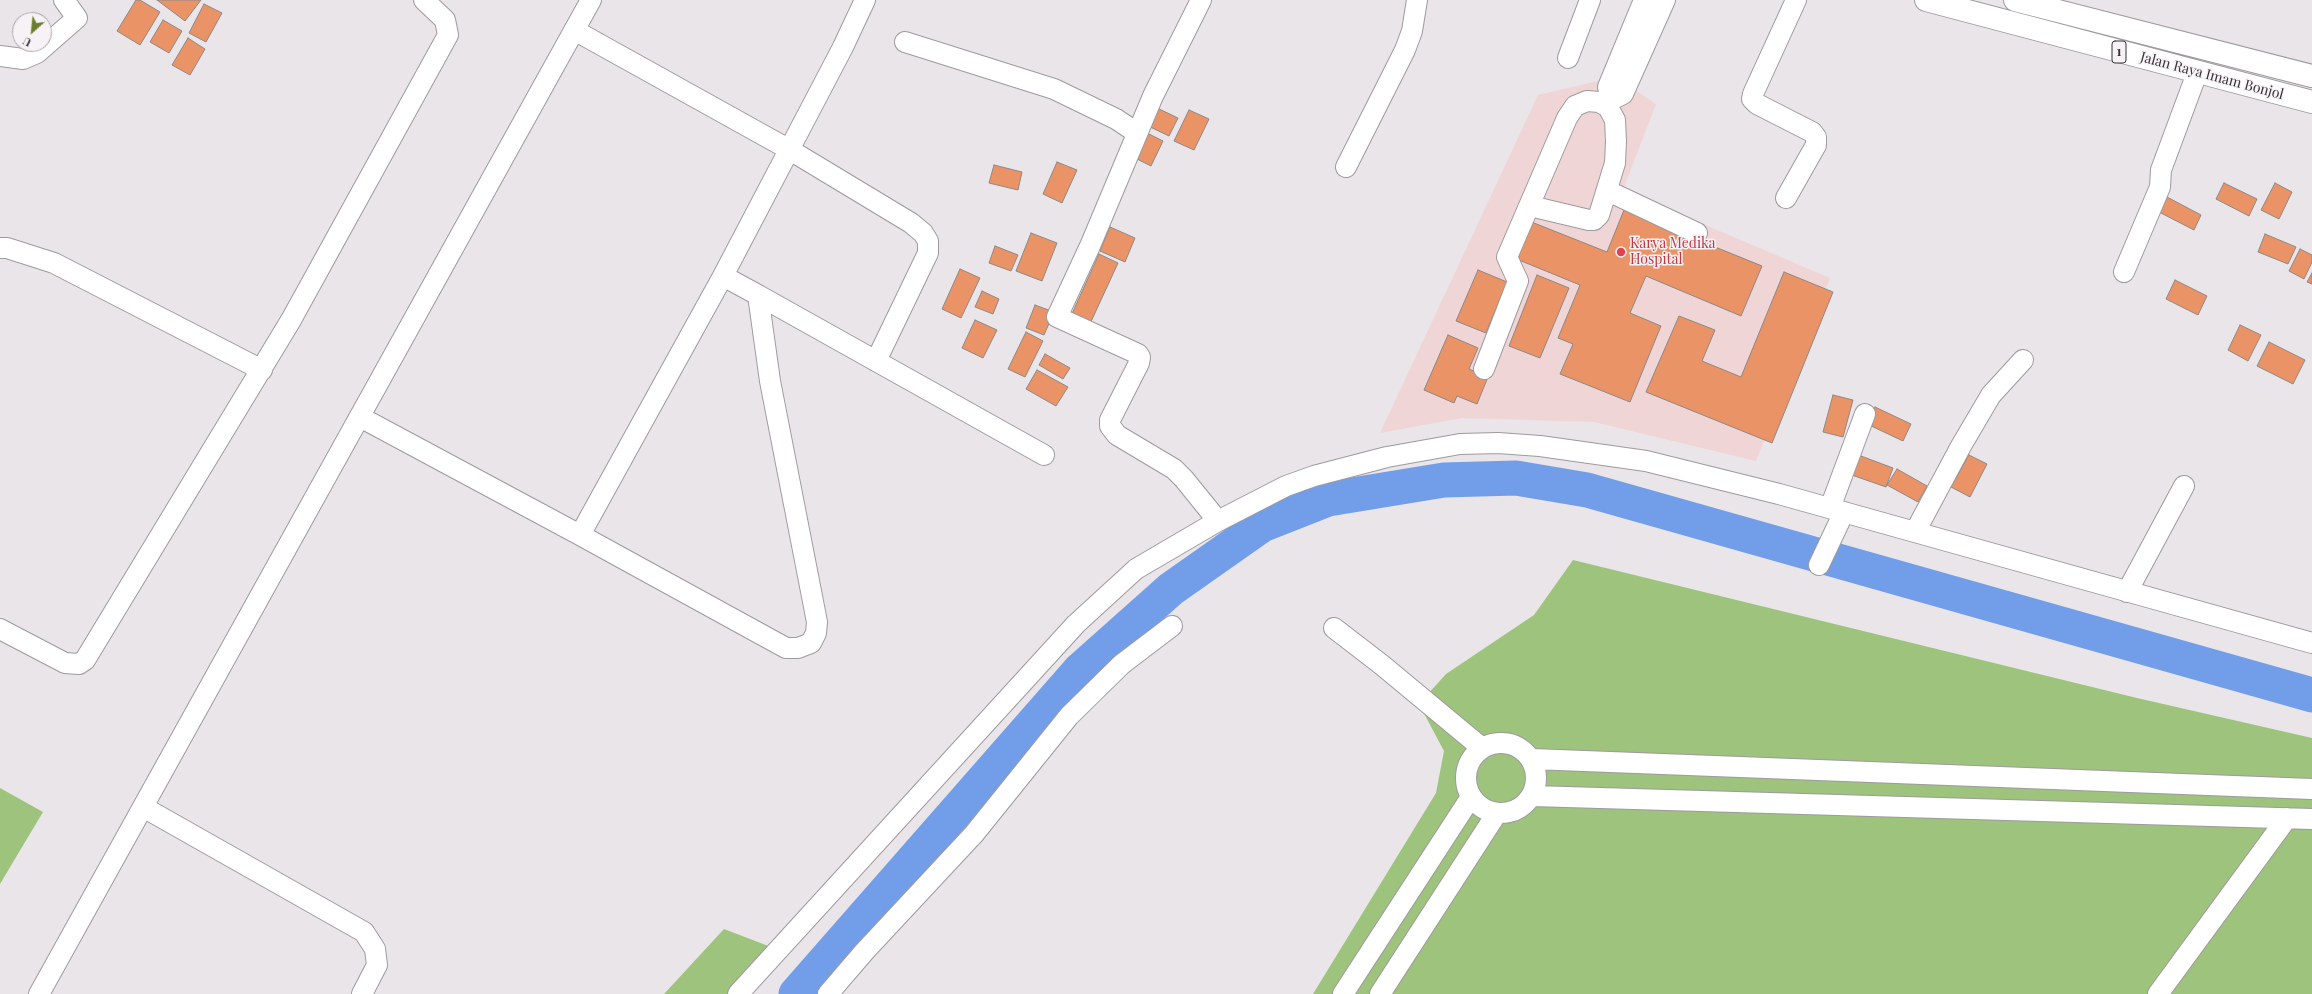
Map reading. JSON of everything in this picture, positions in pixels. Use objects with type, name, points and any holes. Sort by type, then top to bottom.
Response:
[{"type":"highway","name":"Jalan Raya Imam Bonjol","points":[[2015,0],[2312,76]]},
{"type":"highway","name":"Jalan Raya Imam Bonjol","points":[[1937,1],[2197,73],[2312,102]]},
{"type":"street","points":[[0,56],[11,59],[23,59],[37,54],[77,18],[64,0]]},
{"type":"street","points":[[0,629],[65,663],[79,664],[84,660],[262,370],[448,34],[445,20],[424,0]]},
{"type":"street","points":[[40,994],[591,0]]},
{"type":"street","points":[[580,535],[723,276],[790,150],[865,0]]},
{"type":"street","points":[[1201,0],[1153,96],[1090,246],[1057,316],[1138,354],[1140,357],[1139,363],[1110,420],[1110,426],[1117,435],[1174,469],[1218,521]]},
{"type":"street","points":[[1346,167],[1405,50],[1412,30],[1417,0]]},
{"type":"street","points":[[1568,58],[1590,0]]},
{"type":"street","points":[[1530,206],[1594,220],[1599,215],[1608,191],[1615,163],[1615,120],[1610,104],[1608,87],[1644,0]]},
{"type":"street","points":[[1484,369],[1518,281],[1507,257],[1567,118],[1575,106],[1587,101],[1610,104],[1623,94],[1665,0]]},
{"type":"street","points":[[1786,198],[1816,144],[1816,137],[1812,132],[1757,104],[1752,99],[1796,0]]},
{"type":"street","points":[[574,30],[790,150],[911,223],[923,233],[928,241],[928,253],[876,361]]},
{"type":"street","points":[[905,42],[1054,90],[1116,119],[1137,133]]},
{"type":"street","points":[[2124,272],[2160,187],[2160,170],[2197,73]]},
{"type":"street","points":[[1608,191],[1697,233]]},
{"type":"street","points":[[0,248],[7,248],[54,263],[262,370]]},
{"type":"street","points":[[723,276],[1044,455]]},
{"type":"street","points":[[360,417],[786,648],[798,648],[810,643],[816,633],[817,622],[770,381],[758,295]]},
{"type":"street","points":[[1915,532],[1961,446],[1991,395],[2023,360]]},
{"type":"street","points":[[1820,564],[1830,541],[1837,510],[1866,414]]},
{"type":"street","points":[[738,994],[1098,603],[1136,569],[1218,521],[1286,486],[1314,476],[1422,449],[1460,444],[1498,443],[1540,446],[1646,460],[1837,510],[2312,643]]},
{"type":"street","points":[[2127,592],[2184,486]]},
{"type":"street","points":[[828,994],[864,952],[974,834],[1069,716],[1122,664],[1172,626]]},
{"type":"street","points":[[1334,628],[1382,665],[1482,748]]},
{"type":"street","points":[[1500,742],[1518,746],[1532,759],[1537,778],[1532,796],[1517,810],[1497,813],[1482,808],[1471,797],[1466,779],[1469,761],[1482,748],[1500,742]]},
{"type":"street","points":[[1532,759],[2312,789]]},
{"type":"street","points":[[1532,796],[2312,819]]},
{"type":"street","points":[[1343,994],[1471,797]]},
{"type":"street","points":[[143,807],[364,932],[375,949],[377,965],[362,994]]},
{"type":"street","points":[[1380,994],[1497,813]]},
{"type":"street","points":[[2158,994],[2287,818]]},
{"type":"shaded area","name":"Karya Medika Hospital","points":[[1615,77],[1656,104],[1623,190],[1830,278],[1756,461],[1594,422],[1462,418],[1380,433],[1538,95]]},
{"type":"green space","points":[[1573,560],[2137,698],[2312,738],[2312,994],[1313,994],[1436,793],[1444,751],[1419,704],[1446,674],[1534,615]]},
{"type":"green space","points":[[0,788],[43,812],[0,884]]},
{"type":"green space","points":[[724,929],[784,952],[744,994],[664,994]]},
{"type":"building","points":[[136,0],[140,0],[160,12],[140,45],[117,31]]},
{"type":"building","points":[[157,0],[201,0],[185,21]]},
{"type":"building","points":[[204,4],[222,13],[206,42],[189,33]]},
{"type":"building","points":[[163,20],[182,31],[169,53],[150,42]]},
{"type":"building","points":[[188,38],[205,49],[190,75],[172,65]]},
{"type":"building","points":[[1155,107],[1178,118],[1169,136],[1146,125]]},
{"type":"building","points":[[1189,110],[1209,119],[1194,150],[1174,141]]},
{"type":"building","points":[[1147,133],[1163,141],[1151,166],[1135,158]]},
{"type":"building","points":[[1057,162],[1077,170],[1062,203],[1043,194]]},
{"type":"building","points":[[994,165],[1022,172],[1018,190],[989,183]]},
{"type":"building","points":[[2224,183],[2257,199],[2249,216],[2216,199]]},
{"type":"building","points":[[2275,183],[2292,192],[2279,219],[2261,210]]},
{"type":"building","points":[[2167,197],[2201,215],[2194,230],[2159,212]]},
{"type":"building","points":[[1624,210],[1762,266],[1741,316],[1646,276],[1630,313],[1661,326],[1630,402],[1560,374],[1573,344],[1558,338],[1580,285],[1514,258],[1529,221],[1607,252]]},
{"type":"building","points":[[1110,227],[1135,238],[1125,262],[1100,251]]},
{"type":"building","points":[[1031,233],[1057,243],[1042,281],[1016,271]]},
{"type":"building","points":[[2265,234],[2296,247],[2288,264],[2258,252]]},
{"type":"building","points":[[995,246],[1018,255],[1011,271],[989,263]]},
{"type":"building","points":[[2300,249],[2312,255],[2312,262],[2304,279],[2289,271]]},
{"type":"building","points":[[1099,254],[1118,263],[1089,326],[1070,318]]},
{"type":"building","points":[[960,269],[980,278],[961,318],[942,309]]},
{"type":"building","points":[[1478,270],[1507,282],[1486,333],[1456,321]]},
{"type":"building","points":[[1784,272],[1833,292],[1772,443],[1646,392],[1679,316],[1715,330],[1702,361],[1741,377]]},
{"type":"building","points":[[2312,273],[2312,284],[2307,282]]},
{"type":"building","points":[[1537,275],[1569,288],[1540,358],[1509,346]]},
{"type":"building","points":[[2175,280],[2207,296],[2198,315],[2166,299]]},
{"type":"building","points":[[982,291],[999,299],[993,314],[975,307]]},
{"type":"building","points":[[1035,305],[1054,312],[1044,335],[1026,328]]},
{"type":"building","points":[[975,320],[997,330],[983,358],[962,348]]},
{"type":"building","points":[[2240,325],[2261,335],[2248,361],[2228,350]]},
{"type":"building","points":[[1026,332],[1043,341],[1025,377],[1008,369]]},
{"type":"building","points":[[1448,335],[1478,348],[1469,369],[1488,377],[1477,404],[1457,396],[1454,403],[1424,390]]},
{"type":"building","points":[[2269,342],[2305,360],[2293,384],[2257,366]]},
{"type":"building","points":[[1045,354],[1070,368],[1063,379],[1039,365]]},
{"type":"building","points":[[1037,370],[1068,387],[1056,406],[1026,389]]},
{"type":"building","points":[[1833,395],[1853,400],[1843,437],[1823,432]]},
{"type":"building","points":[[1875,407],[1911,424],[1903,441],[1867,424]]},
{"type":"building","points":[[1853,453],[1893,468],[1886,487],[1846,473]]},
{"type":"building","points":[[1969,455],[1987,464],[1970,497],[1951,487]]},
{"type":"building","points":[[1897,469],[1927,486],[1918,502],[1887,485]]},
{"type":"waterway","points":[[796,994],[1080,670],[1171,589],[1262,525],[1328,499],[1444,480],[1516,478],[1587,490],[2312,695]]},
{"type":"place","name":"Karya Medika Hospital","points":[[1621,252]]}]
